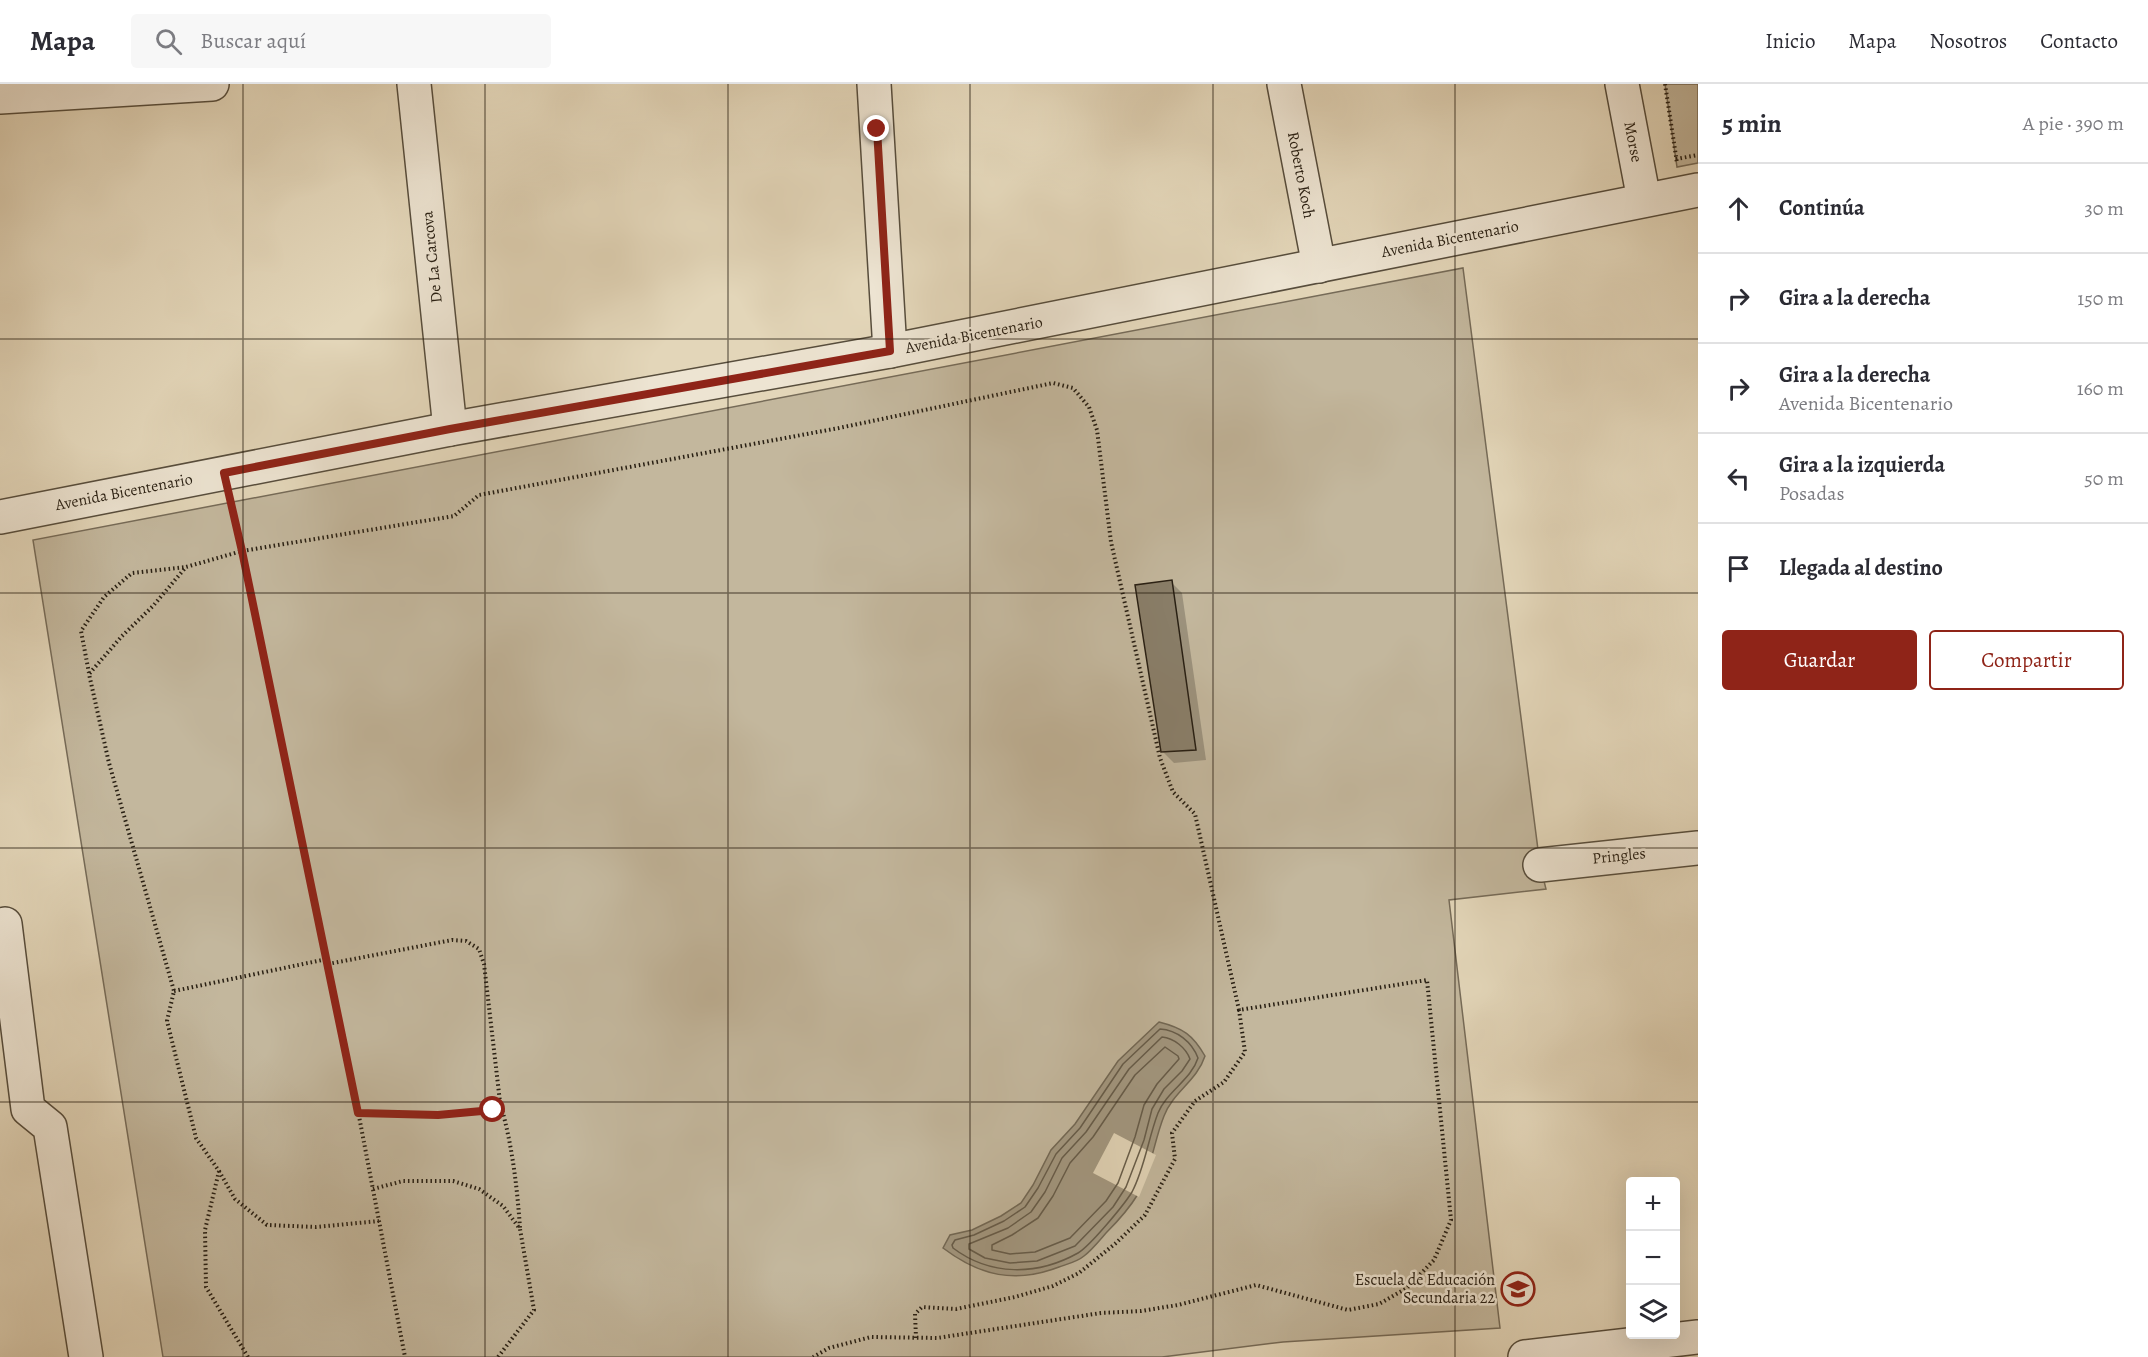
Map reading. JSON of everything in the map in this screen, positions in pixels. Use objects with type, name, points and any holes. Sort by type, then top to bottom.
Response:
[{"type":"street","points":[[0,97],[212,84]]},
{"type":"street","name":"De La Carcova","points":[[414,84],[450,429]]},
{"type":"street","points":[[874,84],[890,351]]},
{"type":"street","name":"Roberto Koch","points":[[1284,84],[1319,266]]},
{"type":"street","name":"Morse","points":[[1622,84],[1644,200]]},
{"type":"street","name":"Avenida Bicentenario","points":[[0,517],[450,429],[890,351],[1698,190]]},
{"type":"street","name":"Pringles","points":[[1540,865],[1698,848]]},
{"type":"street","points":[[5,924],[28,1109],[50,1127],[86,1357]]},
{"type":"street","points":[[1525,1357],[1698,1337]]},
{"type":"path","points":[[1665,84],[1676,159],[1698,155]]},
{"type":"path","points":[[379,1221],[316,1227],[267,1225],[235,1199],[196,1138],[167,1021],[174,991],[109,763],[81,631],[104,597],[132,573],[186,567],[242,551],[454,516],[479,495],[839,428],[1053,383],[1072,388],[1089,407],[1097,430],[1111,542],[1160,758],[1173,792],[1195,814],[1239,1010],[1245,1052],[1224,1082],[1195,1101],[1172,1132],[1175,1159],[1145,1215],[1116,1243],[1079,1273],[1053,1286],[1015,1297],[956,1309],[922,1307],[915,1314],[916,1338]]},
{"type":"path","points":[[224,473],[328,962],[405,1357]]},
{"type":"path","points":[[89,674],[186,567]]},
{"type":"path","points":[[174,991],[452,940],[466,941],[479,949],[483,964],[500,1102],[509,1132],[520,1229],[534,1310],[498,1357]]},
{"type":"path","points":[[813,1357],[829,1348],[871,1337],[937,1338],[1101,1313],[1141,1311],[1178,1305],[1256,1285],[1348,1310],[1379,1304],[1407,1288],[1434,1260],[1451,1220],[1427,980],[1239,1010]]},
{"type":"path","points":[[358,1113],[438,1115],[493,1110],[500,1102]]},
{"type":"path","points":[[219,1171],[205,1230],[206,1287],[248,1357]]},
{"type":"path","points":[[373,1189],[403,1181],[453,1181],[479,1189],[495,1200],[503,1206],[520,1229]]},
{"type":"shaded area","points":[[1665,84],[1698,84],[1698,163],[1677,167]]},
{"type":"shaded area","points":[[1463,268],[1540,865],[1546,889],[1449,900],[1500,1328],[1283,1342],[1162,1357],[163,1357],[33,540]]},
{"type":"water","points":[[1159,1022],[1186,1033],[1205,1056],[1196,1073],[1173,1100],[1164,1116],[1138,1194],[1123,1215],[1093,1248],[1069,1264],[1043,1272],[1013,1276],[984,1271],[957,1258],[943,1248],[950,1235],[972,1230],[1021,1203],[1051,1150],[1075,1124],[1118,1061]]},
{"type":"pier","points":[[1114,1133],[1156,1155],[1139,1197],[1093,1173]]},
{"type":"building","points":[[1172,580],[1196,750],[1161,752],[1135,585]]},
{"type":"place","name":"Escuela de Educación Secundaria 22","points":[[1518,1289]]},
{"type":"route","points":[[493,1110],[438,1115],[358,1113],[224,473],[450,429],[890,351],[877,129]]}]
